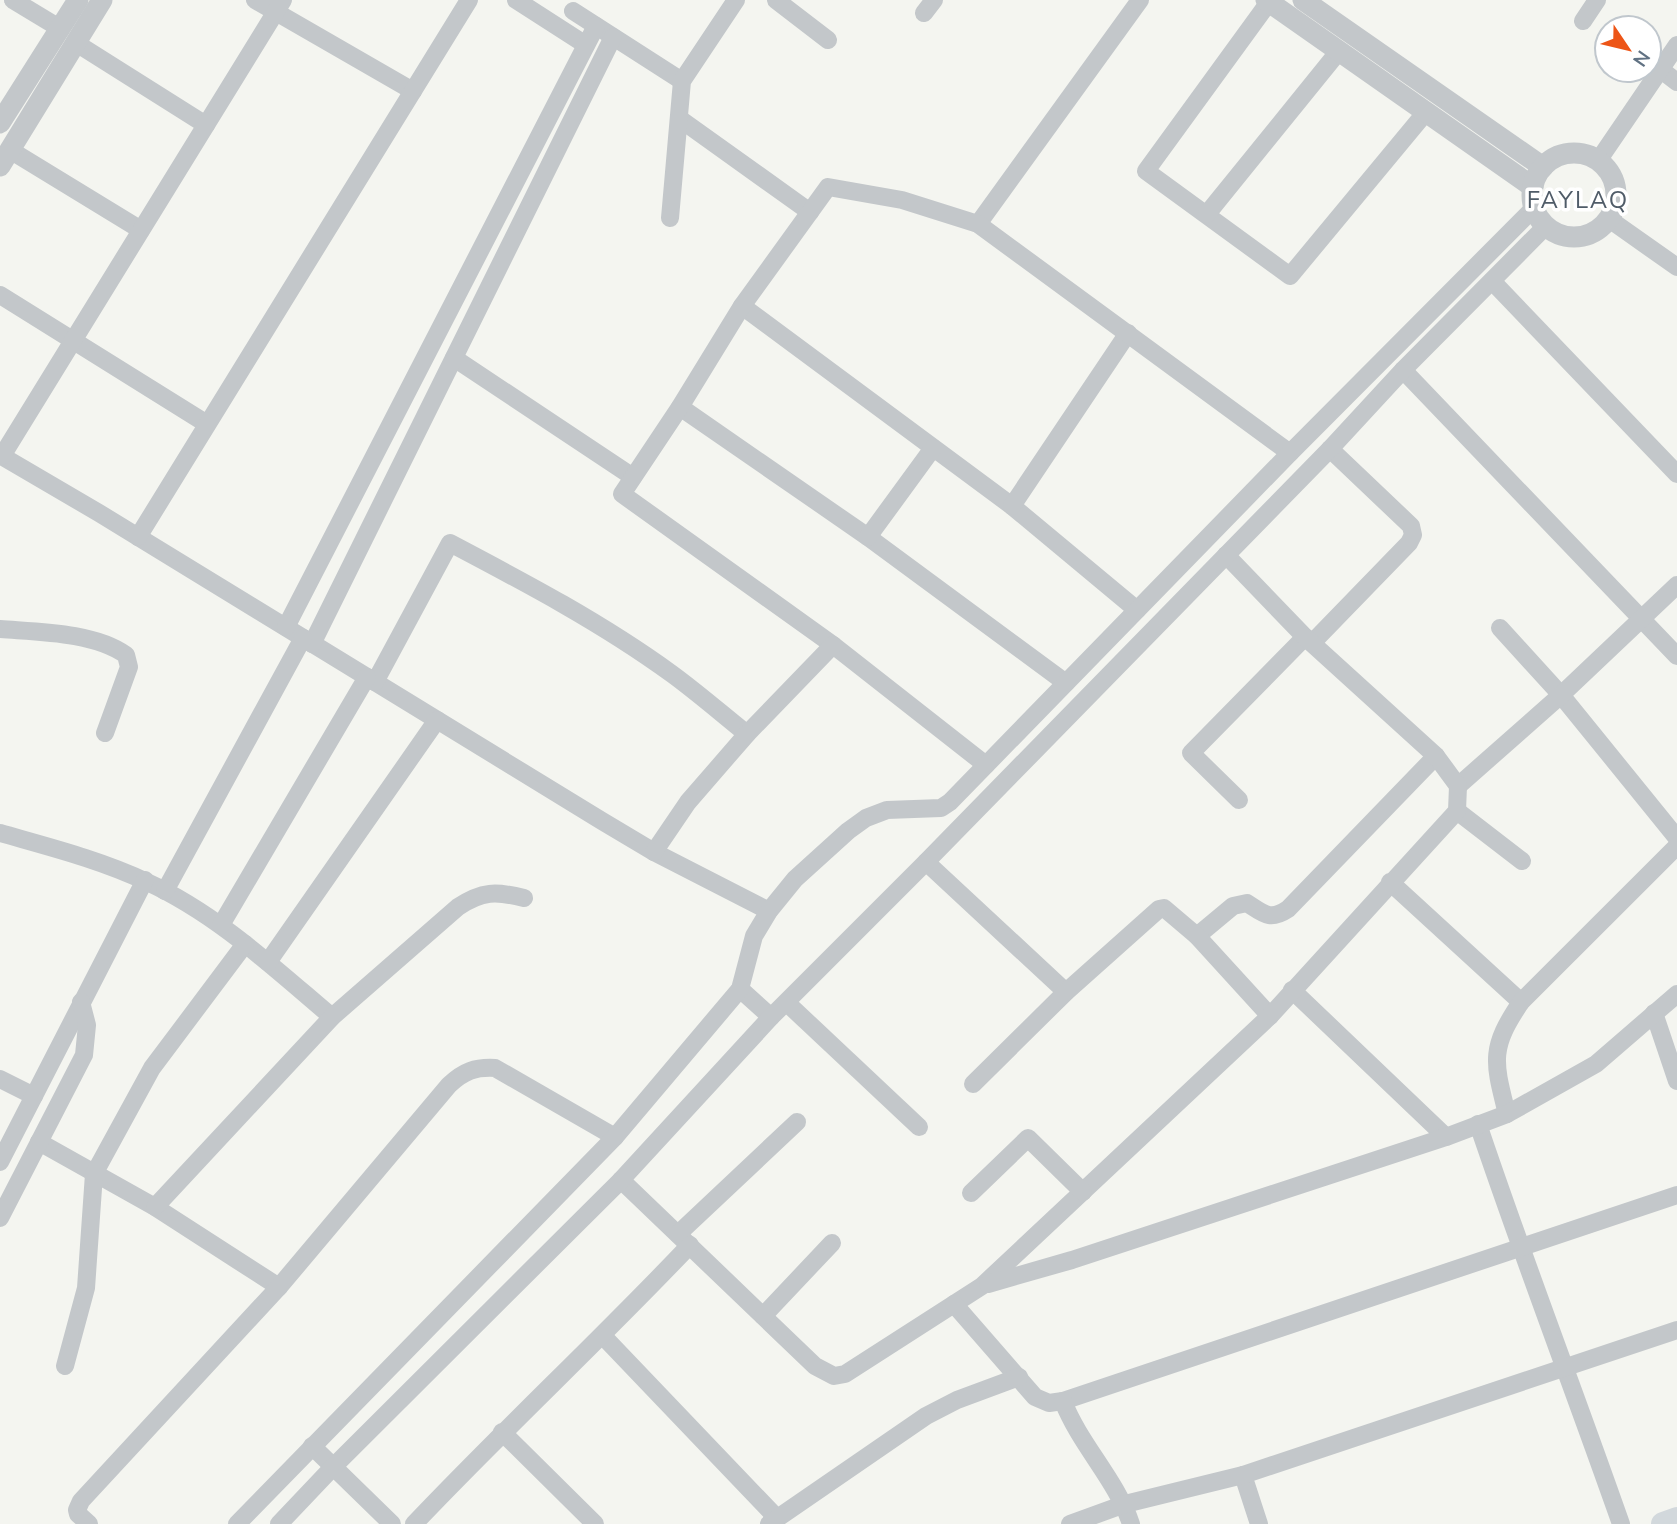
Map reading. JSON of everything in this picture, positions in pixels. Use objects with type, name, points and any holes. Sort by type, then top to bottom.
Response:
[{"type":"main road","points":[[1663,1524],[1677,1519]]},
{"type":"street","points":[[13,0],[206,125]]},
{"type":"street","points":[[78,0],[68,36],[5,158],[141,230]]},
{"type":"street","points":[[0,123],[68,36],[102,0]]},
{"type":"street","points":[[255,0],[279,7],[413,91]]},
{"type":"street","points":[[138,537],[469,0]]},
{"type":"street","points":[[516,0],[586,45]]},
{"type":"street","points":[[670,218],[682,81],[736,0]]},
{"type":"street","points":[[776,0],[828,40]]},
{"type":"street","points":[[1303,0],[1543,167]]},
{"type":"street","points":[[1583,21],[1597,0]]},
{"type":"street","points":[[978,224],[1136,1]]},
{"type":"street","points":[[1426,112],[1290,276],[1146,171],[1267,1],[1339,51],[1533,187]]},
{"type":"street","points":[[561,29],[576,6],[596,26],[682,81]]},
{"type":"street","points":[[279,7],[1,456],[654,852],[769,911]]},
{"type":"street","points":[[286,627],[596,26]]},
{"type":"street","points":[[165,891],[307,640],[454,358],[613,37]]},
{"type":"street","points":[[1663,65],[1677,45]]},
{"type":"street","points":[[1207,214],[1339,51]]},
{"type":"street","points":[[1663,71],[1677,82]]},
{"type":"street","points":[[1598,160],[1650,84]]},
{"type":"street","points":[[680,119],[810,212]]},
{"type":"street","points":[[1569,153],[1579,153],[1598,160],[1614,183],[1616,201],[1609,219],[1602,227],[1584,236],[1564,236],[1546,226],[1534,208],[1533,187],[1543,167],[1569,153]]},
{"type":"street","points":[[986,765],[833,645],[622,494],[742,306],[828,187],[902,200],[978,224],[1290,453]]},
{"type":"street","points":[[237,1524],[615,1137],[740,989],[754,936],[769,911],[795,879],[866,818],[887,810],[931,810],[950,802],[1290,453],[1534,208]]},
{"type":"street","points":[[1609,219],[1677,267]]},
{"type":"street","points":[[279,1524],[621,1180],[771,1017],[953,835],[1546,226]]},
{"type":"street","points":[[1492,281],[1677,474]]},
{"type":"street","points":[[0,295],[208,424]]},
{"type":"street","points":[[742,306],[1012,506],[1137,610]]},
{"type":"street","points":[[1012,506],[1128,332]]},
{"type":"street","points":[[454,358],[633,477]]},
{"type":"street","points":[[1403,370],[1677,656]]},
{"type":"street","points":[[680,407],[868,537],[1066,683]]},
{"type":"street","points":[[868,537],[933,448]]},
{"type":"street","points":[[1239,800],[1191,753],[1409,543],[1413,535],[1411,526],[1330,449]]},
{"type":"street","points":[[221,925],[371,680],[450,543],[533,586],[628,644],[673,675],[747,734]]},
{"type":"street","points":[[621,1180],[815,1366],[834,1376],[845,1374],[982,1286],[1270,1016],[1457,811],[1458,786],[1436,756],[1308,640],[1226,555]]},
{"type":"street","points":[[1458,786],[1561,695],[1677,585]]},
{"type":"street","points":[[1500,628],[1561,695],[1677,838]]},
{"type":"street","points":[[0,629],[77,637],[98,642],[126,654],[129,667],[105,733]]},
{"type":"street","points":[[654,852],[688,802],[747,734],[833,645]]},
{"type":"street","points":[[268,962],[437,720]]},
{"type":"street","points":[[1197,936],[1233,906],[1247,903],[1270,916],[1278,916],[1288,909],[1436,756]]},
{"type":"street","points":[[931,810],[953,835]]},
{"type":"street","points":[[1457,811],[1521,861]]},
{"type":"street","points":[[0,833],[97,862],[145,880],[165,891],[221,925],[332,1017]]},
{"type":"street","points":[[1507,1114],[1495,1059],[1507,1023],[1521,1002],[1677,846]]},
{"type":"street","points":[[926,862],[1066,992]]},
{"type":"street","points":[[0,1163],[145,880]]},
{"type":"street","points":[[1390,883],[1521,1002]]},
{"type":"street","points":[[155,1207],[332,1017],[442,921],[472,897],[486,893],[504,893],[524,898]]},
{"type":"street","points":[[973,1084],[1066,992],[1159,909],[1170,911],[1197,936],[1270,1016]]},
{"type":"street","points":[[65,1366],[86,1288],[94,1174],[152,1068],[245,944]]},
{"type":"street","points":[[740,989],[771,1017]]},
{"type":"street","points":[[1292,990],[1446,1137]]},
{"type":"street","points":[[982,1286],[1073,1260],[1446,1137],[1507,1114],[1596,1064],[1677,994]]},
{"type":"street","points":[[2,1210],[85,1055],[87,1025],[81,1002]]},
{"type":"street","points":[[787,1003],[919,1127]]},
{"type":"street","points":[[1654,1013],[1677,1081]]},
{"type":"street","points":[[89,1524],[78,1514],[81,1501],[279,1287],[462,1073],[478,1067],[495,1068],[615,1137]]},
{"type":"street","points":[[0,1079],[34,1096]]},
{"type":"street","points":[[414,1524],[502,1432],[603,1336],[684,1239],[797,1122]]},
{"type":"street","points":[[1478,1124],[1519,1247],[1566,1367],[1621,1524]]},
{"type":"street","points":[[971,1193],[1028,1138],[1083,1192]]},
{"type":"street","points":[[39,1142],[155,1207],[279,1287]]},
{"type":"street","points":[[954,1304],[1035,1397],[1049,1403],[1063,1401],[1677,1195]]},
{"type":"street","points":[[763,1315],[832,1243]]},
{"type":"street","points":[[1070,1524],[1125,1504],[1243,1475],[1677,1331]]},
{"type":"street","points":[[603,1336],[772,1521],[926,1416],[957,1400],[1018,1377]]},
{"type":"street","points":[[1063,1401],[1072,1425],[1125,1504],[1131,1524]]},
{"type":"street","points":[[502,1432],[595,1524]]},
{"type":"street","points":[[312,1446],[392,1524]]},
{"type":"street","points":[[1243,1475],[1259,1524]]},
{"type":"district","name":"FAYLAQ","points":[[1578,200]]}]
